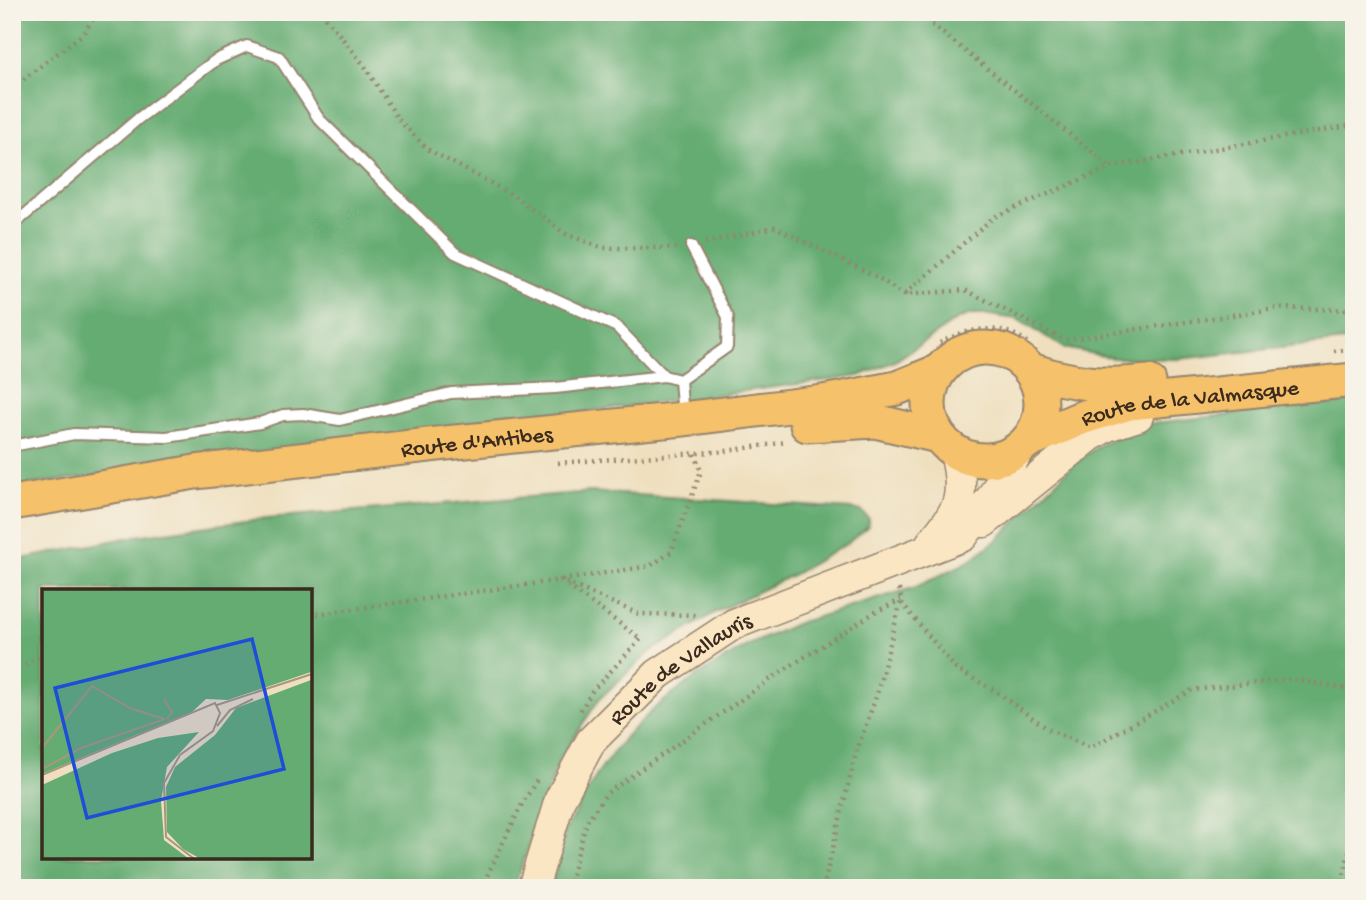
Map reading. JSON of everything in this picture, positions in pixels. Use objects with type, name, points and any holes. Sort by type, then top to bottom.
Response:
[{"type":"main road","points":[[963,536],[1038,427],[1042,412],[1040,390],[1031,370],[1020,359],[1007,352],[977,348],[956,356],[939,371],[931,387],[928,403],[931,420],[947,444],[970,459],[987,461],[1003,458],[1024,445]]},
{"type":"main road","name":"Route de la Valmasque","points":[[1031,370],[1062,381],[1116,385],[1354,360]]},
{"type":"main road","name":"Route d'Antibes","points":[[12,503],[195,472],[683,419],[873,394],[897,388],[939,371]]},
{"type":"main road","name":"Route de la Valmasque","points":[[1024,445],[1081,418],[1129,403],[1354,380]]},
{"type":"main road","name":"Route de Vallauris","points":[[533,888],[560,799],[591,741],[658,674],[734,624],[963,536],[987,520],[1072,449],[1107,426],[1141,415],[1224,404],[1295,385]]},
{"type":"main road","name":"Route d'Antibes","points":[[12,518],[234,483],[450,459],[695,439],[828,422],[884,422],[947,444]]},
{"type":"main road","name":"Route de Vallauris","points":[[924,552],[959,505],[960,473],[947,444]]},
{"type":"lane","points":[[12,226],[150,110],[216,60],[247,46],[279,57],[319,119],[455,253],[617,327],[664,376]]},
{"type":"lane","points":[[12,446],[74,434],[167,437],[260,423],[283,415],[303,414],[340,420],[451,393],[555,388],[664,376],[680,380],[727,347],[728,317],[691,246]]},
{"type":"lane","points":[[680,380],[683,419]]},
{"type":"path","points":[[12,88],[83,34],[98,12]]},
{"type":"path","points":[[321,12],[364,65],[398,120],[427,149],[511,194],[566,234],[603,247],[655,249],[691,246],[775,227],[877,277],[904,295],[965,290],[1065,340],[1280,309],[1354,310]]},
{"type":"path","points":[[927,12],[930,23],[1111,167]]},
{"type":"path","points":[[904,295],[994,217],[1111,167],[1354,125]]},
{"type":"path","points":[[312,615],[650,566],[671,552],[701,471],[694,453],[546,464]]},
{"type":"path","points":[[893,564],[901,600],[956,668],[997,692],[1048,729],[1090,748],[1192,690],[1292,680],[1354,690]]},
{"type":"path","points":[[561,580],[639,614],[700,615]]},
{"type":"path","points":[[561,580],[641,639],[593,690],[572,724]]},
{"type":"path","points":[[568,888],[587,821],[607,793],[780,672],[877,611],[901,600]]},
{"type":"path","points":[[823,888],[856,753],[877,694],[901,600]]},
{"type":"path","points":[[12,671],[42,656]]},
{"type":"path","points":[[481,888],[523,802],[544,768]]},
{"type":"path","points":[[1341,888],[1354,830]]},
{"type":"green space","points":[[12,12],[1354,12],[1354,340],[1178,359],[1113,358],[1065,348],[1017,319],[971,314],[958,319],[895,361],[859,376],[12,487]]},
{"type":"green space","points":[[1354,401],[1354,888],[551,888],[566,828],[598,773],[626,736],[656,707],[697,676],[747,646],[798,623],[916,587],[966,563],[997,540],[1075,463],[1103,443],[1153,423]]},
{"type":"green space","points":[[591,492],[851,509],[861,511],[869,519],[868,526],[848,543],[796,573],[716,612],[650,652],[600,698],[559,760],[514,888],[12,888],[12,561],[136,536],[267,518]]}]
